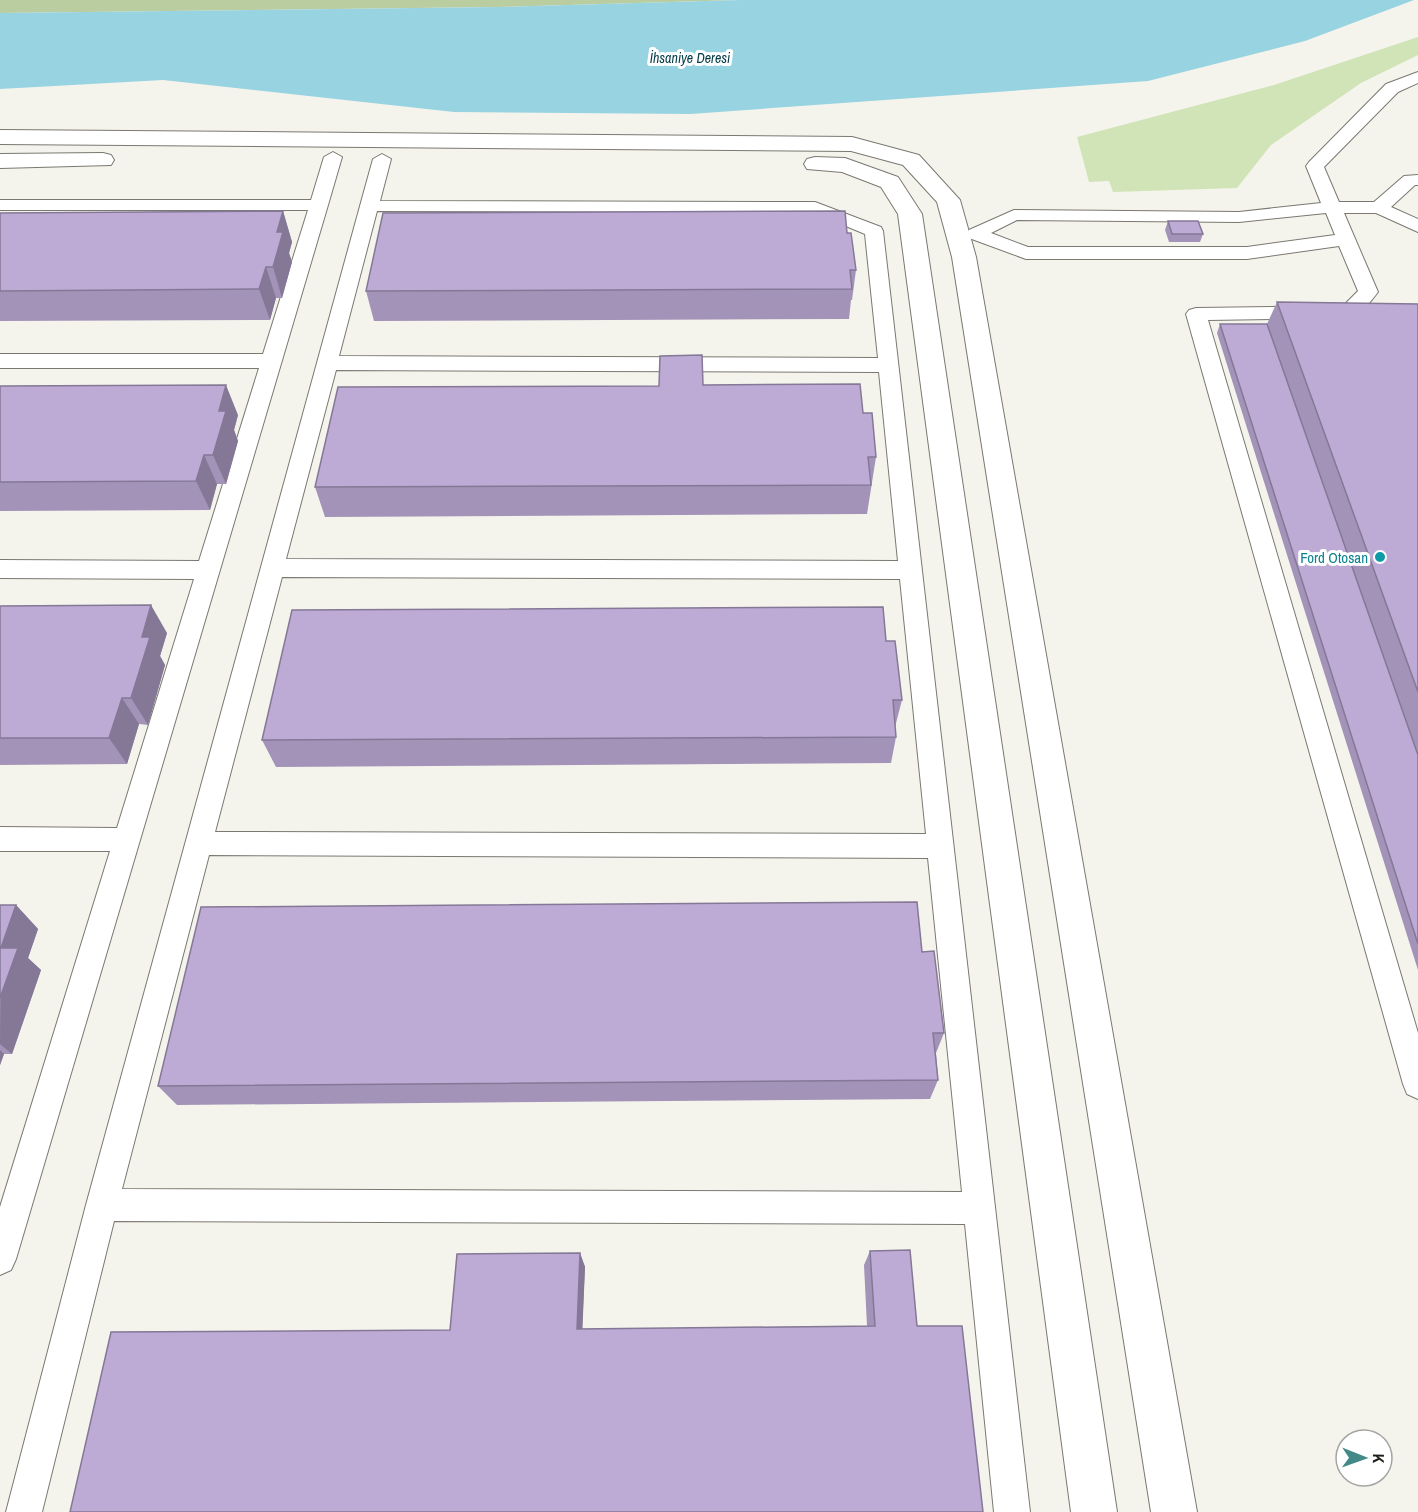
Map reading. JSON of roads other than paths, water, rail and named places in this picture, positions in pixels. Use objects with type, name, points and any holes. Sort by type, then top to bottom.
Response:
[{"type":"main road","points":[[0,136],[852,144],[911,160],[948,200],[964,257],[1174,1512]]},
{"type":"main road","points":[[0,161],[333,157],[845,165],[890,182],[910,214],[1094,1512]]},
{"type":"lane","points":[[1418,77],[1392,88],[1315,166],[1368,292],[1348,312],[1196,314],[1418,1084]]},
{"type":"lane","points":[[0,1259],[7,1211],[126,840],[333,157]]},
{"type":"lane","points":[[24,1512],[102,1205],[382,159]]},
{"type":"lane","points":[[1379,208],[1410,180],[1418,180]]},
{"type":"lane","points":[[0,205],[319,205]]},
{"type":"lane","points":[[369,206],[815,207],[874,231],[1012,1512]]},
{"type":"lane","points":[[1346,239],[1247,253],[1026,253],[976,234],[1014,215],[1239,217],[1333,207],[1379,208],[1418,226]]},
{"type":"lane","points":[[0,361],[271,361]]},
{"type":"lane","points":[[327,363],[888,365]]},
{"type":"lane","points":[[272,568],[909,570]]},
{"type":"lane","points":[[0,569],[208,570]]},
{"type":"lane","points":[[0,839],[126,840]]},
{"type":"lane","points":[[199,843],[939,846]]},
{"type":"lane","points":[[102,1205],[979,1208]]},
{"type":"water","name":"İhsaniye Deresi","points":[[740,0],[1414,0],[1305,41],[1148,81],[691,114],[454,112],[163,80],[0,89],[0,13],[497,7]]},
{"type":"place","name":"Ford Otosan","points":[[1380,557]]}]
